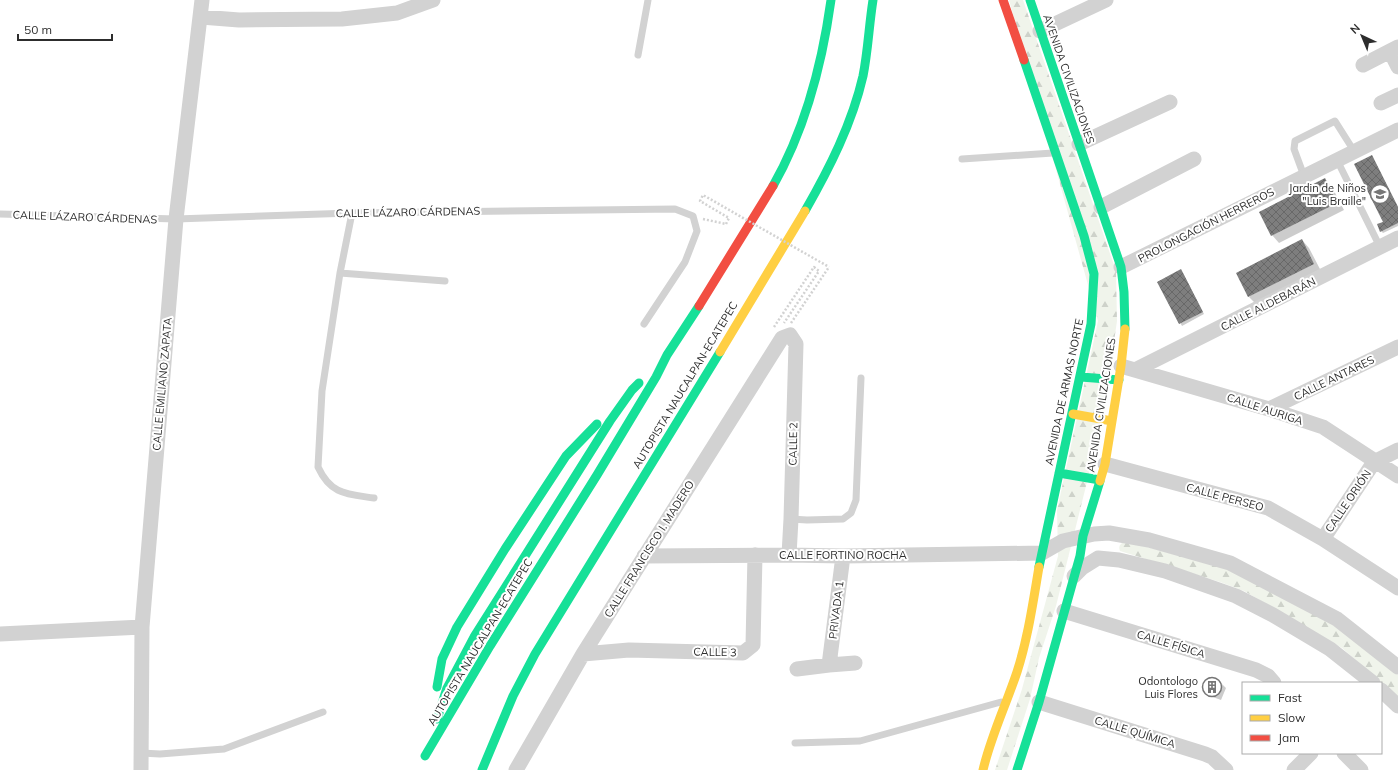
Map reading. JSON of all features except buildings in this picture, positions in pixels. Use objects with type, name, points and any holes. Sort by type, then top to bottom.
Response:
[{"type":"main road","name":"AUTOPISTA NAUCALPAN-ECATEPEC","points":[[431,729],[529,563],[646,381],[667,355],[766,199],[788,158],[808,105],[823,50],[831,0]]},
{"type":"main road","name":"AUTOPISTA NAUCALPAN-ECATEPEC","points":[[482,770],[513,696],[534,654],[800,220],[834,157],[852,114],[863,75],[873,0]]},
{"type":"main road","name":"AVENIDA DE ARMAS NORTE","points":[[983,770],[988,749],[1017,671],[1029,623],[1042,553],[1081,377],[1097,291],[1084,236],[1003,0]]},
{"type":"main road","name":"AVENIDA CIVILIZACIONES","points":[[1017,770],[1039,702],[1074,577],[1083,536],[1105,464],[1120,373],[1125,329],[1121,292],[1121,267],[1079,144],[1044,65],[1040,31],[1030,0]]},
{"type":"main road","points":[[1027,72],[1044,65]]},
{"type":"main road","name":"AUTOPISTA NAUCALPAN-ECATEPEC","points":[[667,355],[656,378],[490,646],[424,760],[431,729],[442,659],[457,627],[505,549],[566,456],[667,355]]},
{"type":"main road","points":[[1081,377],[1120,373]]},
{"type":"main road","name":"AUTOPISTA NAUCALPAN-ECATEPEC","points":[[431,729],[446,688],[474,636],[610,421],[632,390]]},
{"type":"main road","points":[[1073,414],[1112,421]]},
{"type":"main road","name":"AUTOPISTA NAUCALPAN-ECATEPEC","points":[[542,509],[598,423]]},
{"type":"main road","points":[[1059,473],[1100,480]]},
{"type":"main road","name":"AUTOPISTA NAUCALPAN-ECATEPEC","points":[[437,687],[445,668],[462,638]]},
{"type":"street","name":"CALLE EMILIANO ZAPATA","points":[[141,770],[142,627],[176,219],[202,0]]},
{"type":"street","points":[[201,17],[239,20],[342,19],[397,13],[434,0]]},
{"type":"street","points":[[1040,31],[1106,0]]},
{"type":"street","points":[[1363,65],[1394,49],[1398,67]]},
{"type":"street","points":[[1381,102],[1398,95]]},
{"type":"street","points":[[1079,144],[1170,102]]},
{"type":"street","name":"PROLONGACIÓN HERREROS","points":[[1121,267],[1398,130]]},
{"type":"street","points":[[1101,207],[1194,159]]},
{"type":"street","name":"CALLE ALDEBARÁN","points":[[1137,370],[1398,238]]},
{"type":"street","name":"CALLE 2","points":[[787,329],[796,344],[789,555]]},
{"type":"street","name":"CALLE FRANCISCO I. MADERO","points":[[516,770],[583,654],[787,329]]},
{"type":"street","name":"CALLE ANTARES","points":[[1269,409],[1398,347]]},
{"type":"street","name":"CALLE AURIGA","points":[[1120,373],[1137,370],[1269,409],[1322,427],[1374,462],[1398,476]]},
{"type":"street","points":[[1374,462],[1398,450]]},
{"type":"street","name":"CALLE ORIÓN","points":[[1323,540],[1374,462]]},
{"type":"street","name":"CALLE PERSEO","points":[[1105,464],[1268,508],[1323,540],[1398,588]]},
{"type":"street","points":[[1042,553],[1063,541],[1094,534],[1109,533],[1149,540],[1230,563],[1337,619],[1398,667]]},
{"type":"street","name":"CALLE FORTINO ROCHA","points":[[644,556],[843,556],[1042,553]]},
{"type":"street","name":"CALLE 3","points":[[583,654],[629,650],[744,653],[753,645],[755,555]]},
{"type":"street","name":"PRIVADA 1","points":[[829,665],[843,556]]},
{"type":"street","points":[[1074,577],[1082,568],[1098,558],[1119,560],[1165,571],[1236,596],[1273,614],[1330,649],[1372,682]]},
{"type":"street","name":"CALLE FÍSICA","points":[[1064,611],[1256,670],[1268,676],[1273,682]]},
{"type":"street","points":[[0,634],[142,627]]},
{"type":"street","points":[[797,669],[855,663]]},
{"type":"street","points":[[1382,691],[1398,706]]},
{"type":"street","name":"CALLE QUÍMICA","points":[[1039,702],[1205,754],[1212,757],[1226,770]]},
{"type":"street","points":[[1294,770],[1310,754]]},
{"type":"street","points":[[1345,754],[1361,770]]},
{"type":"lane","points":[[638,55],[648,0]]},
{"type":"lane","points":[[1304,176],[1294,148],[1295,141],[1336,121],[1354,151]]},
{"type":"lane","points":[[962,159],[1055,152]]},
{"type":"lane","points":[[1337,160],[1380,247]]},
{"type":"lane","name":"CALLE LÁZARO CÁRDENAS","points":[[0,214],[176,219],[352,213],[675,209],[693,216]]},
{"type":"lane","points":[[352,213],[340,273],[322,392],[318,467],[323,478],[342,493],[374,498]]},
{"type":"lane","points":[[644,324],[685,262],[697,231],[693,216]]},
{"type":"lane","points":[[340,273],[445,282]]},
{"type":"lane","points":[[791,519],[843,519],[851,512],[856,500],[861,378]]},
{"type":"lane","points":[[795,743],[860,741],[1005,700]]},
{"type":"lane","points":[[141,753],[160,754],[224,749],[323,712]]},
{"type":"path","points":[[693,216],[726,224],[729,218],[700,201],[703,195],[829,267],[787,329]]},
{"type":"path","points":[[772,330],[814,267],[819,271],[787,329]]},
{"type":"green space","points":[[1009,0],[1023,0],[1116,271],[1117,321],[1105,404],[1056,606],[1039,658],[1030,699],[1007,770],[995,770],[1022,689],[1058,556],[1057,510],[1098,321]]},
{"type":"green space","points":[[1125,541],[1229,569],[1333,622],[1380,658],[1398,675],[1398,697],[1342,648],[1244,591],[1120,551],[1119,548]]},
{"type":"traffic: fast","points":[[773,186],[795,142],[811,96],[823,48],[831,0]]},
{"type":"traffic: fast","points":[[805,211],[839,146],[853,111],[863,76],[873,0]]},
{"type":"traffic: fast","points":[[1030,0],[1121,267],[1124,292],[1125,329]]},
{"type":"traffic: fast","points":[[1024,60],[1084,236],[1094,274],[1091,324],[1039,567]]},
{"type":"traffic: fast","points":[[425,756],[490,646],[597,475],[656,377],[667,355],[699,306]]},
{"type":"traffic: fast","points":[[482,770],[513,696],[535,654],[720,352]]},
{"type":"traffic: fast","points":[[1081,377],[1119,380]]},
{"type":"traffic: fast","points":[[437,719],[447,688],[474,637],[610,421],[632,390],[639,383]]},
{"type":"traffic: fast","points":[[437,687],[442,659],[457,627],[505,549],[566,456],[597,424]]},
{"type":"traffic: fast","points":[[1059,473],[1100,480]]},
{"type":"traffic: fast","points":[[1017,770],[1039,702],[1080,556],[1083,536],[1100,481]]},
{"type":"traffic: slow","points":[[720,352],[805,211]]},
{"type":"traffic: slow","points":[[1100,481],[1105,464],[1121,366],[1125,329]]},
{"type":"traffic: slow","points":[[1073,414],[1112,421]]},
{"type":"traffic: slow","points":[[983,770],[990,745],[1021,659],[1030,620],[1039,567]]},
{"type":"traffic: jam","points":[[1003,0],[1024,60]]},
{"type":"traffic: jam","points":[[699,306],[773,186]]},
{"type":"place","name":"Jardin de Niños \"Luis Braille\"","points":[[1380,194]]},
{"type":"place","name":"Odontologo Luis Flores","points":[[1212,687]]}]
